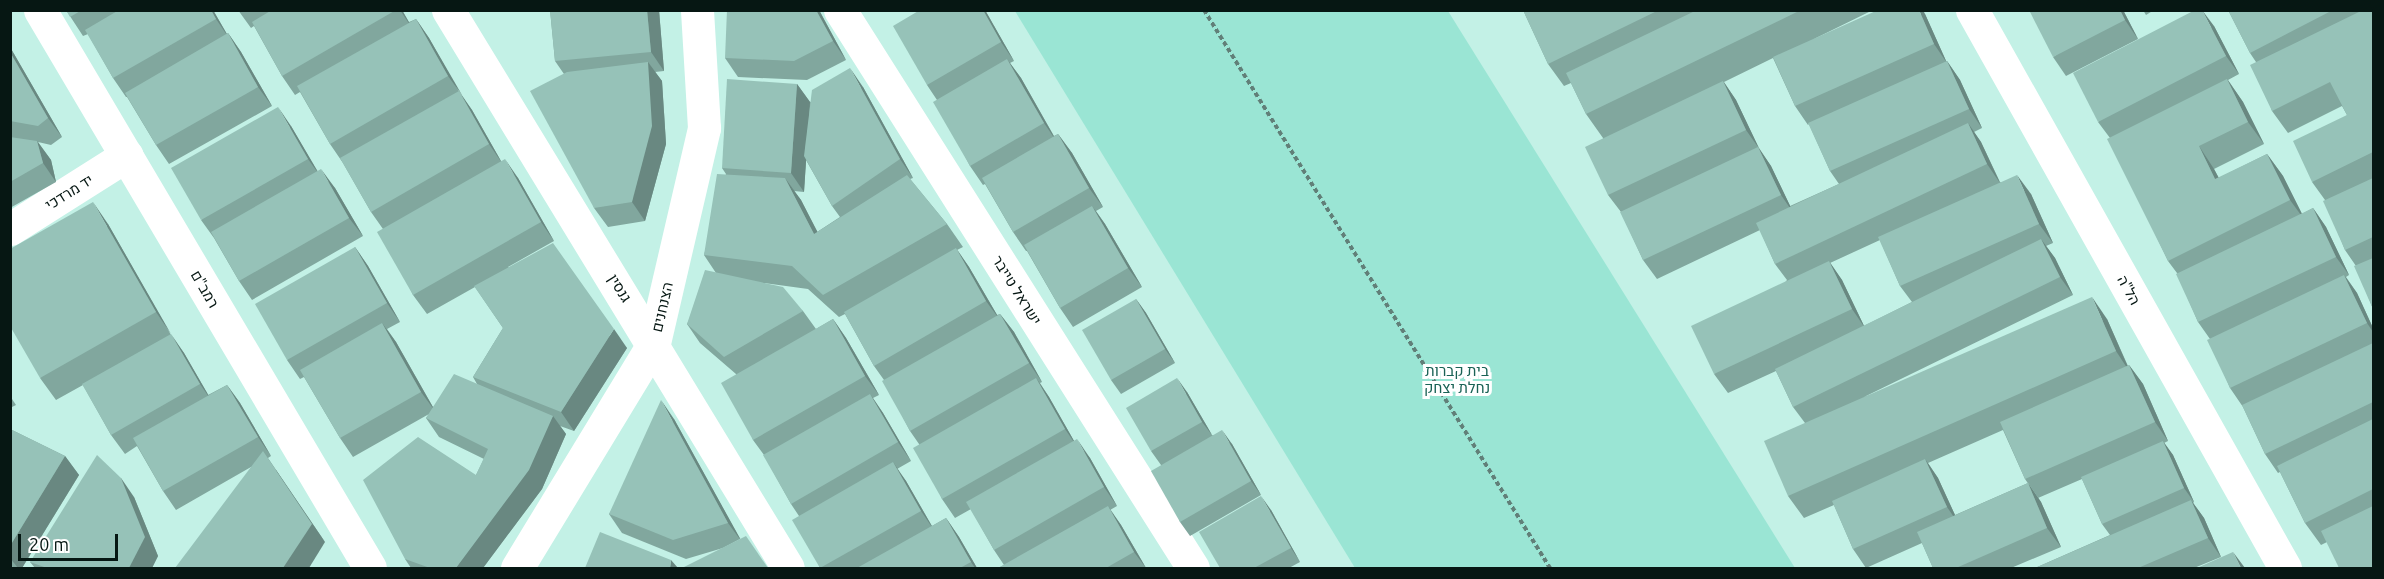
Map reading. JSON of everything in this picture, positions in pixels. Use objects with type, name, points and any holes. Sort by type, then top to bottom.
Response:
[{"type":"street","name":"רמב\"ם","points":[[40,10],[370,568]]},
{"type":"street","name":"גנסין","points":[[448,10],[654,343],[788,568]]},
{"type":"street","name":"הצנחנים","points":[[517,568],[654,343],[704,128],[697,10]]},
{"type":"street","name":"ישראל טייבר","points":[[840,10],[1193,568]]},
{"type":"street","name":"הל\"ה","points":[[1972,10],[2285,568]]},
{"type":"street","name":"יד מרדכי","points":[[10,229],[127,155]]},
{"type":"path","points":[[1204,10],[1550,568]]},
{"type":"green space","name":"בית קברות נחלת יצחק","points":[[1015,11],[1448,11],[1795,568],[1355,568]]},
{"type":"building","points":[[66,10],[82,10],[70,17]]},
{"type":"building","points":[[119,10],[211,10],[216,19],[113,78],[85,30]]},
{"type":"building","points":[[272,10],[396,10],[282,76],[252,22]]},
{"type":"building","points":[[550,10],[647,10],[651,52],[555,61]]},
{"type":"building","points":[[727,10],[816,10],[833,41],[794,61],[725,58]]},
{"type":"building","points":[[920,10],[983,10],[1001,42],[927,85],[893,26]]},
{"type":"building","points":[[1523,10],[1659,10],[1548,64]]},
{"type":"building","points":[[1697,10],[1801,10],[1586,114],[1566,73]]},
{"type":"building","points":[[1878,10],[1919,10],[1934,44],[1795,106],[1773,57]]},
{"type":"building","points":[[2029,10],[2120,10],[2125,20],[2053,57]]},
{"type":"building","points":[[2195,10],[2202,10],[2226,56],[2098,122],[2073,73]]},
{"type":"building","points":[[2228,10],[2333,10],[2250,53]]},
{"type":"building","points":[[2363,10],[2373,10],[2373,152],[2312,182],[2293,141],[2347,115],[2330,82],[2272,111],[2250,65]]},
{"type":"building","points":[[416,19],[448,76],[330,144],[297,86]]},
{"type":"building","points":[[228,33],[258,87],[156,145],[125,93]]},
{"type":"building","points":[[10,52],[48,118],[38,126],[10,121]]},
{"type":"building","points":[[1007,59],[1044,123],[970,166],[933,102]]},
{"type":"building","points":[[1947,61],[1969,109],[1830,171],[1808,123]]},
{"type":"building","points":[[648,62],[652,126],[632,202],[594,208],[530,91],[567,72]]},
{"type":"building","points":[[850,68],[900,159],[832,206],[804,156],[812,90]]},
{"type":"building","points":[[727,79],[797,84],[791,173],[722,168]]},
{"type":"building","points":[[2227,79],[2248,122],[2199,146],[2215,179],[2267,154],[2290,200],[2168,261],[2107,139]]},
{"type":"building","points":[[1723,81],[1746,130],[1608,195],[1585,147]]},
{"type":"building","points":[[459,91],[489,144],[371,212],[340,158]]},
{"type":"building","points":[[278,107],[308,159],[201,220],[171,168]]},
{"type":"building","points":[[1968,123],[1987,164],[1775,264],[1756,223]]},
{"type":"building","points":[[1058,134],[1089,188],[1013,232],[982,178]]},
{"type":"building","points":[[10,137],[37,141],[43,163],[10,182]]},
{"type":"building","points":[[1758,147],[1781,195],[1643,260],[1620,212]]},
{"type":"building","points":[[505,159],[541,222],[413,295],[377,232]]},
{"type":"building","points":[[321,169],[349,218],[239,281],[211,232]]},
{"type":"building","points":[[717,174],[785,178],[814,234],[907,175],[947,224],[823,295],[792,266],[704,255]]},
{"type":"building","points":[[2017,175],[2039,224],[1900,286],[1878,237]]},
{"type":"building","points":[[2373,178],[2373,237],[2345,250],[2323,201]]},
{"type":"building","points":[[93,202],[156,312],[40,378],[10,326],[10,249]]},
{"type":"building","points":[[1092,206],[1128,268],[1060,308],[1024,245]]},
{"type":"building","points":[[2313,208],[2336,257],[2198,322],[2176,274]]},
{"type":"building","points":[[2041,239],[2060,277],[1793,407],[1775,369]]},
{"type":"building","points":[[553,243],[614,329],[561,412],[473,377],[503,328],[474,286]]},
{"type":"building","points":[[355,247],[387,303],[287,360],[255,304]]},
{"type":"building","points":[[956,248],[986,301],[874,366],[844,312]]},
{"type":"building","points":[[2373,258],[2373,309],[2354,266]]},
{"type":"building","points":[[1829,261],[1852,309],[1714,374],[1691,326]]},
{"type":"building","points":[[705,270],[783,287],[803,311],[724,357],[687,324]]},
{"type":"building","points":[[2344,275],[2367,323],[2230,388],[2207,340]]},
{"type":"building","points":[[2092,297],[2116,351],[1788,496],[1764,441]]},
{"type":"building","points":[[1136,299],[1165,349],[1111,380],[1082,330]]},
{"type":"building","points":[[1000,314],[1029,363],[910,431],[882,381]]},
{"type":"building","points":[[833,319],[865,376],[753,440],[721,383]]},
{"type":"building","points":[[382,323],[421,392],[340,438],[300,370]]},
{"type":"building","points":[[171,334],[200,384],[111,435],[82,384]]},
{"type":"building","points":[[2373,343],[2373,402],[2265,454],[2242,405]]},
{"type":"building","points":[[2129,365],[2155,422],[2025,479],[2000,422]]},
{"type":"building","points":[[454,374],[553,416],[529,470],[456,568],[430,568],[405,559],[363,480],[418,437],[476,475],[488,449],[426,418]]},
{"type":"building","points":[[1036,378],[1065,429],[942,499],[913,448]]},
{"type":"building","points":[[1177,378],[1202,422],[1151,451],[1126,408]]},
{"type":"building","points":[[227,385],[258,437],[163,491],[133,438]]},
{"type":"building","points":[[870,394],[898,442],[791,504],[763,455]]},
{"type":"building","points":[[661,400],[728,523],[673,540],[609,514]]},
{"type":"building","points":[[2373,419],[2373,489],[2305,523],[2277,466]]},
{"type":"building","points":[[10,429],[65,456],[10,546]]},
{"type":"building","points":[[1222,430],[1251,481],[1180,522],[1151,471]]},
{"type":"building","points":[[1077,439],[1104,487],[994,550],[966,502]]},
{"type":"building","points":[[2163,441],[2184,488],[2102,524],[2081,477]]},
{"type":"building","points":[[263,451],[312,524],[283,568],[175,568]]},
{"type":"building","points":[[97,455],[121,478],[145,537],[129,568],[47,568],[30,562]]},
{"type":"building","points":[[1925,459],[1947,507],[1853,549],[1832,501]]},
{"type":"building","points":[[893,462],[921,511],[820,568],[792,520]]},
{"type":"building","points":[[2028,483],[2047,528],[1956,568],[1933,568],[1917,532]]},
{"type":"building","points":[[1261,496],[1291,548],[1254,568],[1220,568],[1199,532]]},
{"type":"building","points":[[2191,500],[2208,538],[2138,568],[2035,568]]},
{"type":"building","points":[[1108,506],[1134,552],[1106,568],[998,568]]},
{"type":"building","points":[[2373,506],[2373,568],[2339,568],[2321,531]]},
{"type":"building","points":[[946,518],[971,562],[960,568],[857,568]]},
{"type":"building","points":[[600,532],[671,560],[670,568],[585,568]]},
{"type":"building","points":[[746,536],[768,568],[682,568]]},
{"type":"building","points":[[2233,552],[2241,568],[2197,568]]}]
